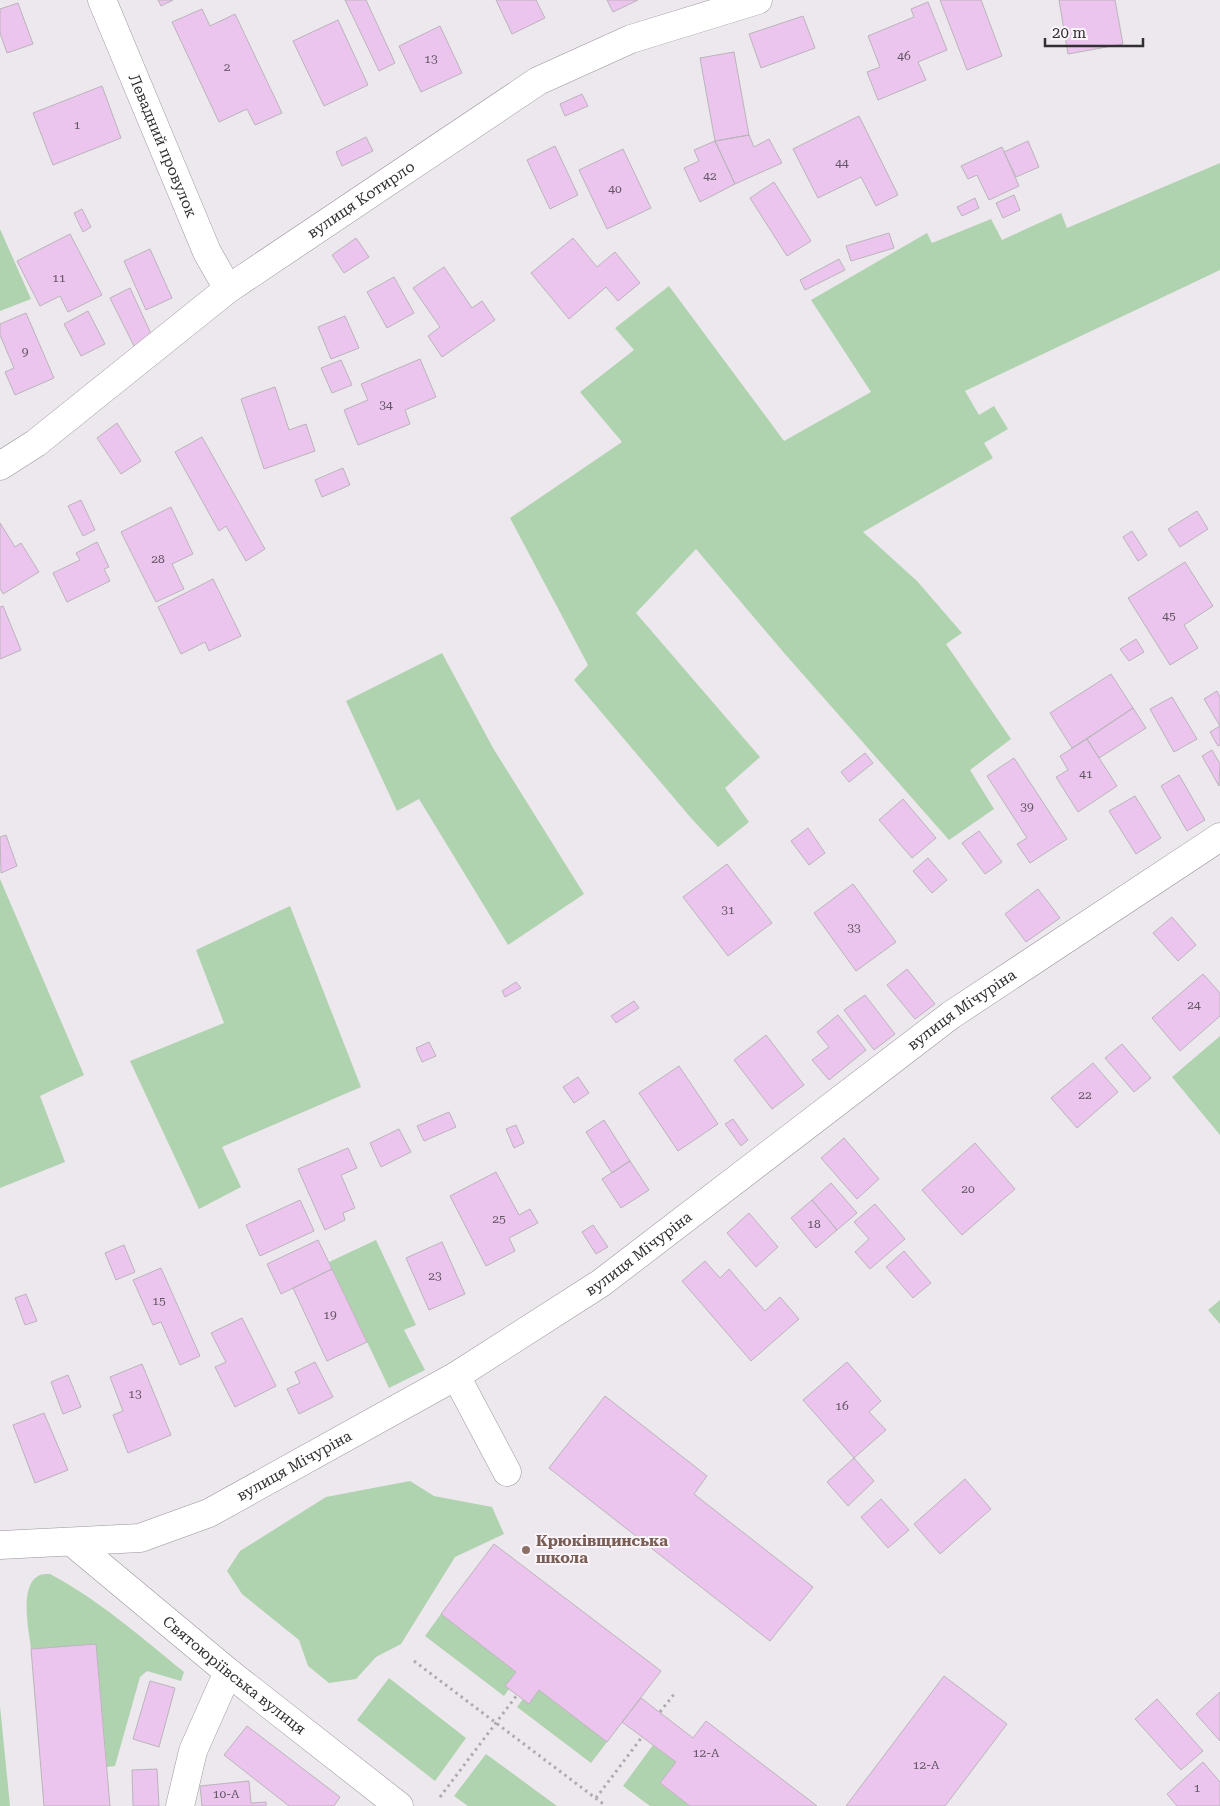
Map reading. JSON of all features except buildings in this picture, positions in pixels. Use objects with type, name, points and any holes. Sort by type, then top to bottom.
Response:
[{"type":"street","name":"Левадний провулок","points":[[102,0],[207,252],[228,289]]},
{"type":"street","name":"вулиця Котирло","points":[[0,466],[36,443],[228,289],[538,81],[631,39],[758,0]]},
{"type":"street","name":"вулиця Мічуріна","points":[[0,1545],[140,1538],[209,1513],[456,1376],[601,1284],[951,1015],[1220,837]]},
{"type":"street","points":[[456,1376],[507,1472]]},
{"type":"street","name":"Святоюріївська вулиця","points":[[72,1542],[228,1672],[399,1806]]},
{"type":"street","points":[[180,1806],[193,1751],[228,1672]]},
{"type":"path","points":[[414,1661],[606,1806]]},
{"type":"path","points":[[660,1712],[674,1693]]},
{"type":"path","points":[[440,1797],[517,1695]]},
{"type":"path","points":[[596,1798],[642,1737]]},
{"type":"green space","points":[[1220,163],[1220,270],[965,391],[979,415],[994,406],[1008,429],[984,443],[993,458],[863,532],[917,581],[962,633],[946,644],[1011,739],[970,770],[994,809],[949,840],[785,654],[696,549],[636,613],[760,757],[725,788],[749,822],[718,847],[691,818],[574,680],[588,665],[510,518],[622,442],[580,392],[634,350],[615,328],[669,286],[784,441],[871,392],[811,300],[927,233],[932,243],[991,219],[1002,240],[1061,213],[1067,228]]},
{"type":"green space","points":[[0,229],[31,299],[0,311]]},
{"type":"green space","points":[[442,653],[493,748],[584,894],[508,945],[419,799],[397,811],[346,701]]},
{"type":"green space","points":[[0,879],[84,1075],[40,1096],[65,1162],[0,1188]]},
{"type":"green space","points":[[290,906],[361,1087],[222,1147],[241,1187],[199,1209],[130,1061],[224,1023],[196,950]]},
{"type":"green space","points":[[1220,1036],[1220,1135],[1172,1077]]},
{"type":"green space","points":[[376,1240],[416,1325],[404,1330],[425,1370],[389,1388],[329,1262]]},
{"type":"green space","points":[[1220,1300],[1220,1324],[1208,1310]]},
{"type":"green space","points":[[410,1481],[434,1496],[492,1507],[504,1534],[455,1557],[401,1644],[376,1657],[356,1679],[329,1683],[308,1666],[299,1640],[242,1594],[227,1571],[240,1551],[326,1497]]},
{"type":"green space","points":[[50,1574],[103,1607],[184,1672],[181,1681],[147,1671],[140,1677],[115,1766],[107,1767],[96,1644],[31,1649],[27,1621],[29,1590],[32,1582],[38,1576]]},
{"type":"green space","points":[[441,1614],[516,1672],[504,1696],[425,1636]]},
{"type":"green space","points":[[389,1678],[466,1738],[435,1781],[357,1720]]},
{"type":"green space","points":[[539,1690],[607,1742],[591,1763],[517,1707],[523,1699],[529,1704]]},
{"type":"green space","points":[[0,1706],[10,1806],[0,1806]]},
{"type":"green space","points":[[653,1745],[676,1762],[660,1783],[690,1806],[650,1806],[623,1786]]},
{"type":"green space","points":[[486,1754],[557,1806],[468,1806],[454,1796]]},
{"type":"place","name":"Крюківщинська школа","points":[[526,1550]]}]
